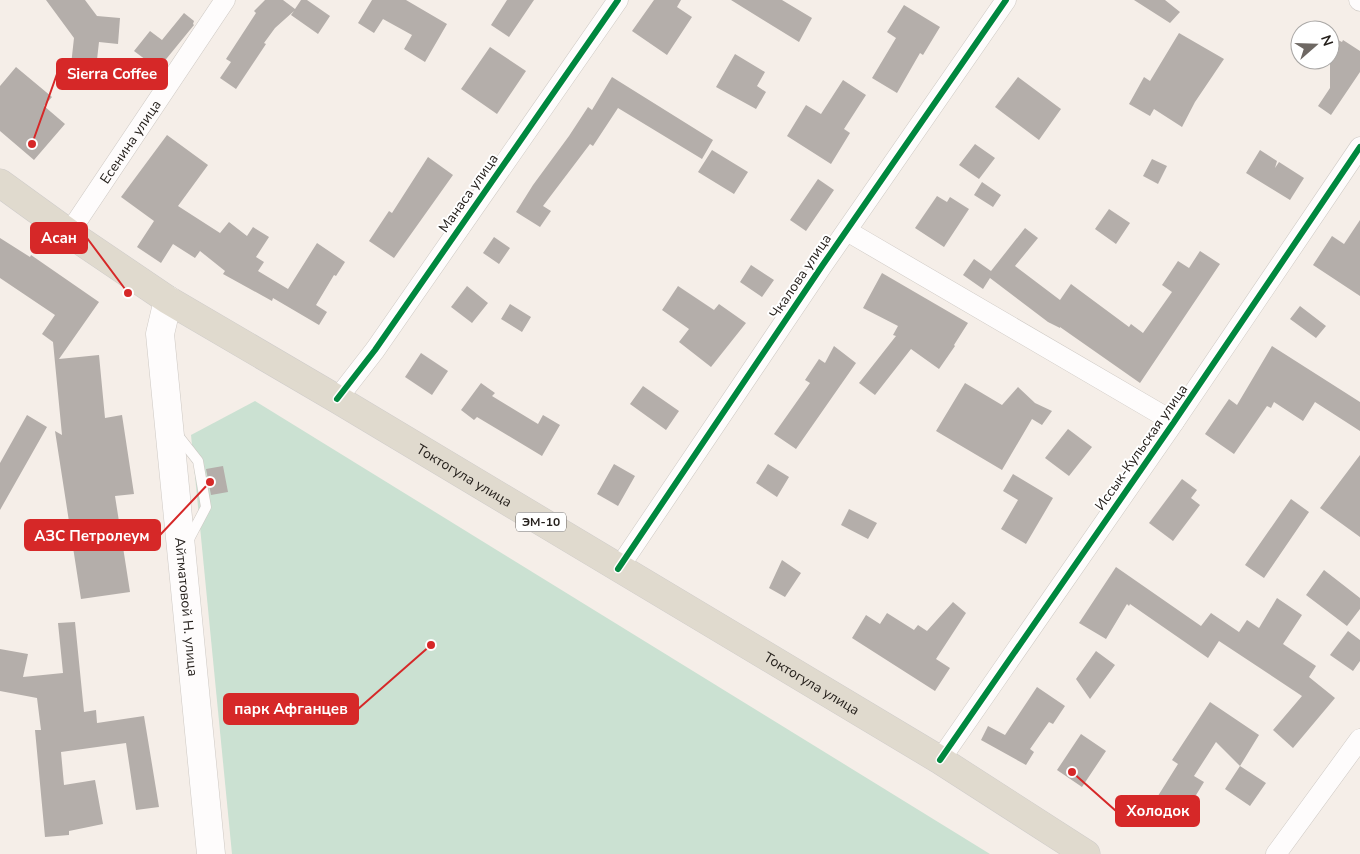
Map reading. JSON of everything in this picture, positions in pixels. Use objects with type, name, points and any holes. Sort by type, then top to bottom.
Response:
[{"type":"highway","name":"Токтогула улица","points":[[0,182],[69,233],[168,300],[940,760],[1086,854]]},
{"type":"main road","name":"Айтматовой Н. улица","points":[[168,300],[160,334],[212,854]]},
{"type":"street","name":"Есенина улица","points":[[69,233],[225,0]]},
{"type":"street","name":"Манаса улица","points":[[337,399],[375,350],[618,0]]},
{"type":"street","name":"Чкалова улица","points":[[618,568],[846,231],[1006,0]]},
{"type":"street","name":"Иссык-Кульская улица","points":[[940,760],[1174,422],[1360,147]]},
{"type":"street","points":[[846,231],[1174,422]]},
{"type":"street","points":[[1276,854],[1360,739]]},
{"type":"green space","points":[[255,401],[990,854],[232,854],[191,435]]},
{"type":"building","points":[[46,0],[85,0],[97,16],[120,18],[118,44],[99,42],[94,86],[69,83],[74,38]]},
{"type":"building","points":[[265,0],[283,0],[295,9],[301,0],[307,0],[330,16],[318,34],[291,15],[294,11],[275,28],[236,89],[220,78],[231,62],[226,59],[256,13],[254,11]]},
{"type":"building","points":[[372,0],[406,0],[447,24],[425,62],[404,49],[412,35],[383,19],[374,33],[358,23]]},
{"type":"building","points":[[507,0],[534,0],[509,37],[491,25]]},
{"type":"building","points":[[654,0],[681,0],[677,7],[692,17],[667,55],[632,31]]},
{"type":"building","points":[[731,0],[782,0],[812,18],[799,42]]},
{"type":"building","points":[[1134,0],[1165,0],[1180,12],[1170,23]]},
{"type":"building","points":[[904,5],[940,27],[923,55],[920,53],[897,93],[872,78],[896,38],[887,32]]},
{"type":"building","points":[[184,13],[194,21],[194,25],[158,69],[134,51],[150,31],[162,40]]},
{"type":"building","points":[[1179,33],[1224,59],[1195,102],[1182,127],[1154,109],[1150,116],[1129,104],[1144,77],[1150,81]]},
{"type":"building","points":[[1343,40],[1360,51],[1360,72],[1331,115],[1318,106],[1330,88],[1330,70],[1340,70],[1340,41],[1342,42]]},
{"type":"building","points":[[490,47],[526,71],[497,114],[461,89]]},
{"type":"building","points":[[735,54],[765,72],[757,86],[766,92],[756,109],[716,87]]},
{"type":"building","points":[[16,67],[52,97],[44,106],[65,124],[34,160],[0,131],[0,86]]},
{"type":"building","points":[[612,77],[713,140],[702,159],[618,108],[593,146],[590,144],[543,206],[551,211],[540,227],[516,212],[588,107],[592,110]]},
{"type":"building","points":[[1018,77],[1061,109],[1039,140],[995,107]]},
{"type":"building","points":[[843,80],[866,95],[844,129],[850,133],[831,164],[787,136],[806,105],[821,114]]},
{"type":"building","points":[[167,135],[208,165],[178,206],[220,233],[229,222],[247,236],[253,227],[269,237],[256,257],[264,262],[258,271],[288,289],[317,243],[345,262],[336,276],[334,275],[316,305],[327,312],[319,325],[273,298],[272,301],[223,274],[225,271],[200,251],[195,258],[173,244],[161,263],[137,247],[154,221],[121,197]]},
{"type":"building","points":[[975,144],[995,158],[979,179],[959,165]]},
{"type":"building","points":[[712,150],[748,172],[734,194],[698,172]]},
{"type":"building","points":[[1260,150],[1277,161],[1275,168],[1279,162],[1304,178],[1290,200],[1246,173]]},
{"type":"building","points":[[428,157],[453,175],[394,258],[369,241],[389,211],[392,213]]},
{"type":"building","points":[[1152,159],[1167,166],[1158,184],[1143,176]]},
{"type":"building","points":[[818,179],[834,190],[806,231],[790,220]]},
{"type":"building","points":[[982,182],[1001,195],[993,207],[974,195]]},
{"type":"building","points":[[937,196],[947,202],[950,197],[969,209],[944,247],[915,228]]},
{"type":"building","points":[[1109,209],[1130,223],[1116,244],[1095,229]]},
{"type":"building","points":[[1360,220],[1360,296],[1313,265],[1332,236],[1344,244]]},
{"type":"building","points":[[1025,228],[1038,238],[1015,266],[1060,300],[1071,284],[1129,327],[1131,324],[1143,333],[1172,292],[1162,285],[1178,261],[1189,268],[1200,251],[1220,264],[1140,383],[1060,327],[1048,322],[990,278],[983,289],[963,275],[974,259],[991,271]]},
{"type":"building","points":[[494,237],[510,248],[499,264],[483,253]]},
{"type":"building","points":[[0,238],[30,257],[31,255],[99,302],[59,359],[99,355],[105,418],[122,415],[134,494],[115,496],[130,592],[81,599],[55,431],[62,435],[53,342],[42,334],[55,315],[0,278]]},
{"type":"building","points":[[751,265],[774,280],[762,297],[740,282]]},
{"type":"building","points":[[882,273],[968,323],[939,369],[911,349],[875,395],[859,383],[896,336],[893,335],[898,326],[863,308]]},
{"type":"building","points":[[467,286],[488,303],[472,323],[451,307]]},
{"type":"building","points":[[678,286],[714,310],[719,304],[746,323],[711,367],[679,342],[689,329],[662,310]]},
{"type":"building","points":[[510,304],[531,317],[522,332],[501,319]]},
{"type":"building","points":[[1300,306],[1326,326],[1316,338],[1290,319]]},
{"type":"building","points":[[834,346],[856,363],[796,449],[774,434],[810,383],[805,380],[819,359],[825,363]]},
{"type":"building","points":[[1272,346],[1360,402],[1360,431],[1315,402],[1303,421],[1274,402],[1271,408],[1267,406],[1234,454],[1205,434],[1229,399],[1237,405]]},
{"type":"building","points":[[421,353],[448,371],[432,395],[405,377]]},
{"type":"building","points":[[481,383],[495,393],[492,396],[538,424],[543,415],[560,425],[542,456],[477,417],[474,420],[461,410]]},
{"type":"building","points":[[965,383],[1002,405],[1018,387],[1035,403],[1052,411],[1042,425],[1032,419],[1002,470],[936,431]]},
{"type":"building","points":[[643,386],[679,411],[666,430],[630,404]]},
{"type":"building","points":[[27,415],[47,427],[0,510],[0,463]]},
{"type":"building","points":[[1068,429],[1092,447],[1069,476],[1045,458]]},
{"type":"building","points":[[1360,455],[1360,537],[1320,508]]},
{"type":"building","points":[[614,464],[635,476],[618,506],[597,494]]},
{"type":"building","points":[[768,464],[789,477],[777,497],[756,483]]},
{"type":"building","points":[[223,466],[228,492],[211,495],[206,469]]},
{"type":"building","points":[[1013,474],[1053,498],[1026,544],[1001,529],[1018,500],[1003,491]]},
{"type":"building","points":[[1182,479],[1197,490],[1191,498],[1200,505],[1173,541],[1149,523]]},
{"type":"building","points":[[1291,499],[1309,512],[1264,578],[1245,565]]},
{"type":"building","points":[[849,509],[877,523],[868,539],[841,525]]},
{"type":"building","points":[[782,560],[801,573],[785,597],[769,588]]},
{"type":"building","points":[[1116,567],[1201,626],[1211,613],[1239,632],[1247,620],[1259,628],[1277,598],[1302,615],[1283,644],[1316,666],[1309,677],[1335,698],[1293,748],[1273,730],[1302,696],[1219,641],[1208,658],[1130,604],[1129,606],[1127,604],[1106,639],[1079,623]]},
{"type":"building","points":[[1324,570],[1360,598],[1360,609],[1347,626],[1306,595]]},
{"type":"building","points":[[953,602],[966,613],[936,659],[950,668],[935,691],[852,638],[866,615],[880,624],[887,613],[914,630],[918,625],[927,631]]},
{"type":"building","points":[[75,622],[84,712],[96,710],[97,723],[144,716],[159,807],[136,810],[126,743],[61,752],[64,785],[95,780],[103,824],[69,831],[69,835],[45,837],[35,730],[41,730],[37,698],[0,691],[0,649],[28,654],[23,677],[63,673],[58,623]]},
{"type":"building","points":[[1348,631],[1360,640],[1360,661],[1353,671],[1330,655]]},
{"type":"building","points":[[1096,651],[1115,665],[1090,699],[1076,679]]},
{"type":"building","points":[[1037,687],[1065,706],[1053,724],[1049,722],[1030,749],[1034,752],[1026,765],[981,740],[988,726],[1005,735]]},
{"type":"building","points":[[1210,702],[1259,735],[1240,766],[1216,742],[1194,776],[1204,782],[1179,823],[1151,807],[1178,764],[1172,760]]},
{"type":"building","points":[[1081,734],[1106,751],[1082,787],[1057,770]]},
{"type":"building","points":[[1240,766],[1266,783],[1250,806],[1225,789]]},
{"type":"cycle path","points":[[337,399],[375,350],[618,0]]},
{"type":"cycle path","points":[[618,569],[822,266],[1006,0]]},
{"type":"cycle path","points":[[940,760],[1174,422],[1360,147]]},
{"type":"place","name":"Sierra Coffee","points":[[32,144]]},
{"type":"place","name":"Асан","points":[[128,293]]},
{"type":"place","name":"АЗС Петролеум","points":[[210,482]]},
{"type":"place","name":"парк Афганцев","points":[[431,645]]},
{"type":"place","name":"Холодок","points":[[1072,772]]}]
